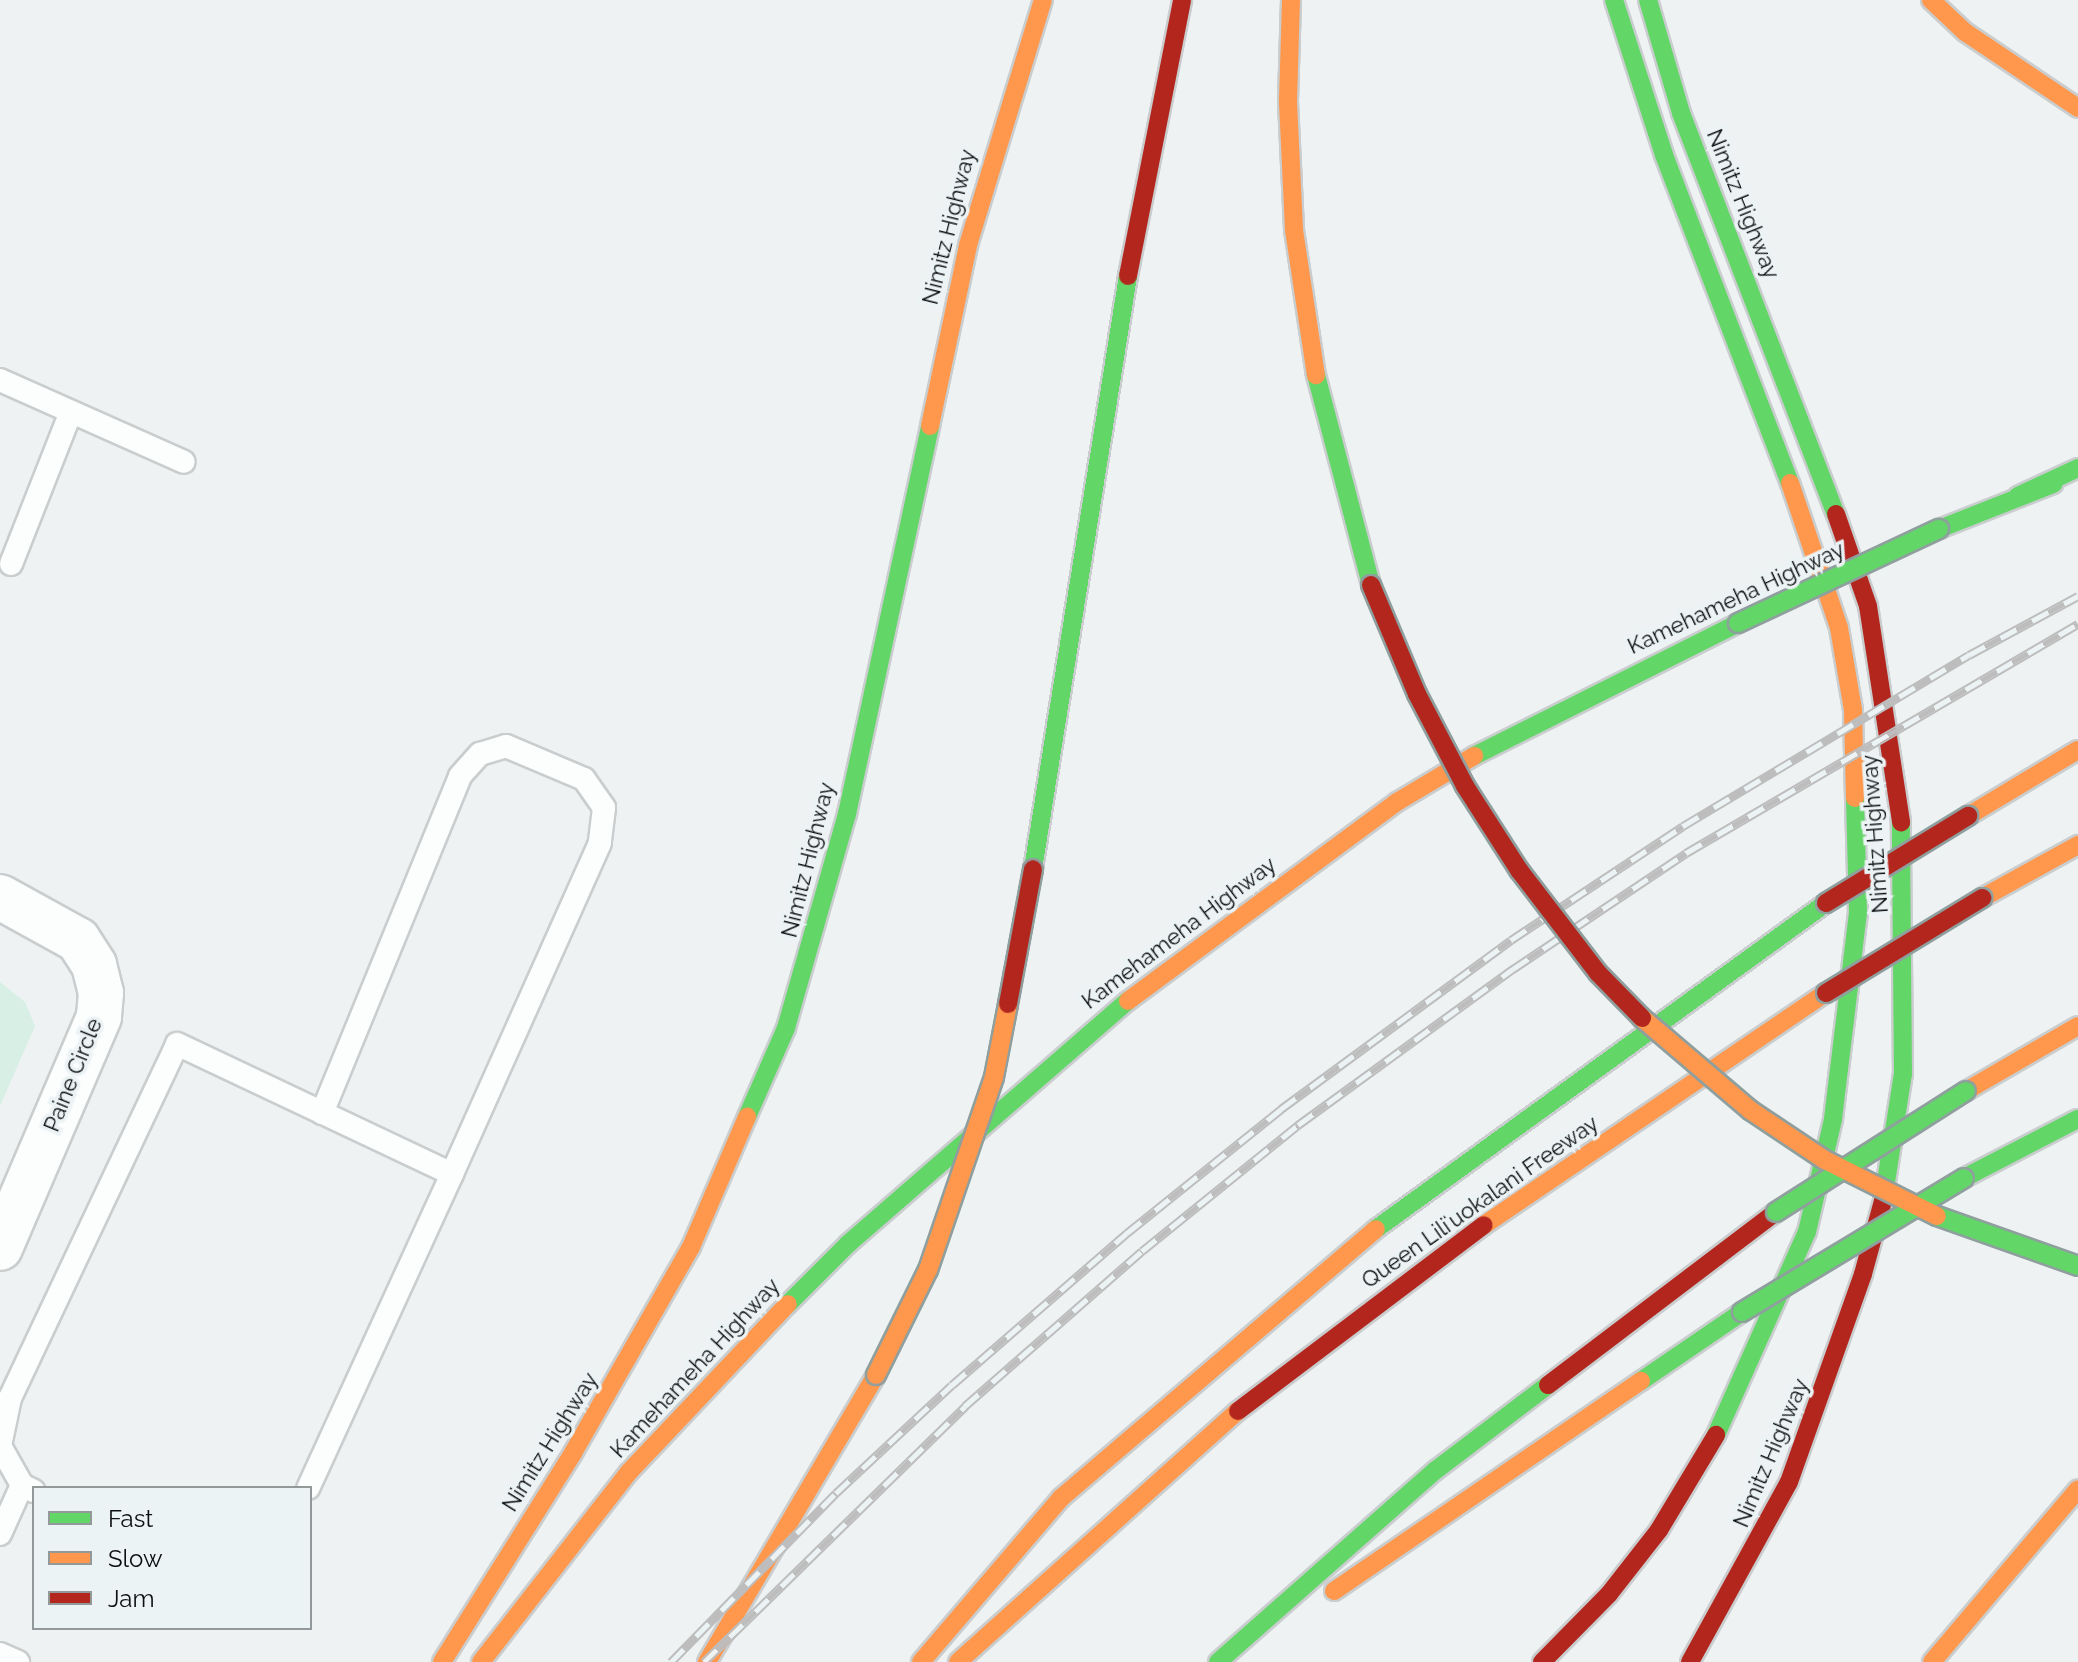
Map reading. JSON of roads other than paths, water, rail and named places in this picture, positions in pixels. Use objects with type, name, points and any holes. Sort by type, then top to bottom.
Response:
[{"type":"main road","name":"Nimitz Highway","points":[[442,1662],[573,1453],[691,1247],[786,1028],[847,814],[968,245],[1043,0]]},
{"type":"main road","points":[[707,1662],[876,1375],[928,1270],[994,1077],[1033,869],[1113,355],[1182,0]]},
{"type":"main road","points":[[1291,0],[1288,102],[1294,216],[1309,340],[1371,585],[1417,694],[1465,786],[1511,858],[1598,973],[1668,1044],[1750,1110],[1825,1160],[1942,1219],[2078,1266]]},
{"type":"main road","points":[[1542,1662],[1609,1594],[1659,1530],[1707,1453],[1776,1310],[1807,1232],[1833,1119],[1849,1027],[1858,913],[1854,725],[1839,628],[1808,529],[1649,115],[1614,0]]},
{"type":"main road","name":"Nimitz Highway","points":[[1648,0],[1681,113],[1810,440],[1868,606],[1896,774],[1905,881],[1903,1074],[1892,1167],[1863,1274],[1789,1482],[1690,1662]]},
{"type":"main road","points":[[1931,0],[1965,32],[2078,108]]},
{"type":"main road","points":[[2018,496],[2078,468]]},
{"type":"main road","name":"Kamehameha Highway","points":[[481,1662],[629,1472],[742,1350],[848,1244],[1091,1028],[1397,802],[1515,731],[1939,529],[2078,475]]},
{"type":"main road","points":[[921,1662],[1061,1498],[1256,1326],[1390,1217],[1678,1005],[1826,903],[2078,750]]},
{"type":"main road","name":"Queen Liliʻuokalani Freeway","points":[[958,1662],[1121,1511],[1281,1375],[1498,1215],[1826,993],[1982,898],[2078,845]]},
{"type":"main road","points":[[1218,1662],[1436,1470],[1776,1212],[1966,1091],[2078,1026]]},
{"type":"main road","points":[[1235,1662],[1742,1312],[1964,1178],[2078,1119]]},
{"type":"main road","points":[[1932,1662],[2078,1489]]},
{"type":"street","name":"Paine Circle","points":[[0,897],[78,940],[94,965],[101,993],[99,1017],[0,1248]]},
{"type":"lane","points":[[0,380],[184,462]]},
{"type":"lane","points":[[11,564],[71,412]]},
{"type":"lane","points":[[309,1486],[600,843],[604,808],[584,779],[506,746],[480,754],[460,776],[322,1113]]},
{"type":"lane","points":[[0,1534],[28,1488],[0,1446],[3,1416],[177,1044],[452,1174]]},
{"type":"lane","points":[[0,1654],[18,1662]]},
{"type":"railway","points":[[671,1662],[836,1493],[952,1385],[1127,1233],[1281,1109],[1511,940],[1683,826],[1969,655],[2078,596]]},
{"type":"railway","points":[[704,1662],[965,1406],[1142,1251],[1298,1125],[1513,969],[1686,853],[2078,624]]}]
